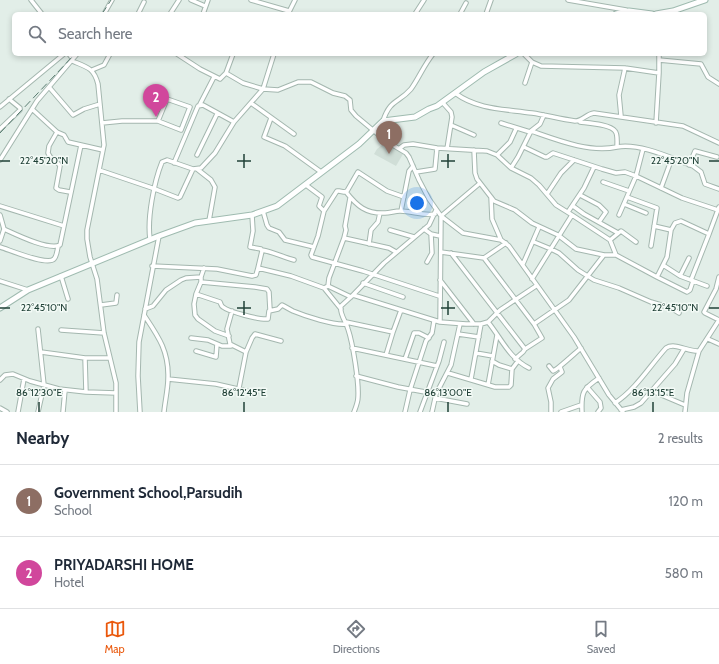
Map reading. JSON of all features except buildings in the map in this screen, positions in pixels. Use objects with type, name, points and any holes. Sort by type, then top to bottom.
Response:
[{"type":"main road","points":[[667,12],[705,0]]},
{"type":"main road","points":[[625,12],[637,12]]},
{"type":"main road","points":[[0,308],[28,290],[91,263],[195,222],[252,215],[278,206],[359,144],[383,121],[415,117],[443,103],[454,93],[484,72],[512,56]]},
{"type":"street","points":[[31,0],[40,12]]},
{"type":"street","points":[[105,12],[112,0]]},
{"type":"street","points":[[171,12],[179,0]]},
{"type":"street","points":[[190,0],[205,6]]},
{"type":"street","points":[[204,12],[208,0]]},
{"type":"street","points":[[251,0],[288,12],[295,0]]},
{"type":"street","points":[[416,12],[424,0]]},
{"type":"street","points":[[487,12],[491,0]]},
{"type":"street","points":[[568,0],[629,11]]},
{"type":"street","points":[[139,12],[144,2]]},
{"type":"street","points":[[461,12],[466,3]]},
{"type":"street","points":[[0,107],[62,56]]},
{"type":"street","points":[[70,56],[72,61],[92,70],[96,76],[98,84],[104,150],[87,230],[87,239],[91,263],[97,279],[104,332],[114,372],[116,412]]},
{"type":"street","points":[[0,160],[32,109],[48,87],[76,56]]},
{"type":"street","points":[[92,70],[104,65],[109,56]]},
{"type":"street","points":[[180,56],[220,80],[226,74],[232,56]]},
{"type":"street","points":[[195,169],[201,168],[215,153],[234,122],[263,89],[273,56]]},
{"type":"street","points":[[383,121],[388,109],[395,101],[408,93],[432,56]]},
{"type":"street","points":[[526,56],[532,62],[541,66],[625,68],[659,73]]},
{"type":"street","points":[[656,123],[659,56]]},
{"type":"street","points":[[659,60],[701,64],[708,77],[719,84]]},
{"type":"street","points":[[525,83],[532,62]]},
{"type":"street","points":[[620,116],[619,95],[625,68]]},
{"type":"street","points":[[226,74],[243,83],[263,89],[278,90],[298,82],[306,81],[315,83],[326,90],[348,98],[353,112],[372,130],[386,141],[400,148],[409,157],[435,212],[463,232],[501,240],[506,243],[523,264],[536,286],[574,337],[615,403],[622,411],[642,403],[675,364],[684,349]]},
{"type":"street","points":[[174,163],[198,106],[214,77]]},
{"type":"street","points":[[48,87],[74,115],[84,109],[100,104]]},
{"type":"street","points":[[454,93],[470,102],[495,109],[579,121],[614,129],[616,132],[617,147]]},
{"type":"street","points":[[0,129],[20,110],[20,108],[9,99]]},
{"type":"street","points":[[102,123],[122,121],[158,121],[181,130],[190,108],[166,99],[158,121]]},
{"type":"street","points":[[251,103],[294,134]]},
{"type":"street","points":[[443,103],[451,112],[452,117],[447,149]]},
{"type":"street","points":[[200,104],[234,122]]},
{"type":"street","points":[[32,109],[57,132],[64,135],[68,142],[104,150]]},
{"type":"street","points":[[579,121],[594,113],[620,116],[656,123],[683,126],[719,142]]},
{"type":"street","points":[[197,155],[217,114]]},
{"type":"street","points":[[511,168],[524,147],[530,132],[540,124],[544,116]]},
{"type":"street","points":[[272,118],[264,137],[285,146],[321,172]]},
{"type":"street","points":[[501,123],[559,140],[594,148],[603,149],[631,146],[672,158],[697,168],[701,172],[705,184],[719,189]]},
{"type":"street","points":[[451,125],[474,135]]},
{"type":"street","points":[[497,155],[510,142],[516,128]]},
{"type":"street","points":[[57,132],[48,153],[52,160],[60,166],[56,188],[70,192]]},
{"type":"street","points":[[400,148],[408,144],[447,149],[487,151],[497,155],[511,168],[531,178],[556,205],[610,240],[616,255]]},
{"type":"street","points":[[0,247],[28,257],[50,260],[54,259],[61,242],[70,192],[81,145]]},
{"type":"street","points":[[474,150],[475,173],[479,184],[491,198],[500,204],[520,213],[526,219],[539,227],[558,235],[576,249],[604,255],[616,255],[687,292],[690,290],[692,280],[718,211],[682,198],[636,176],[624,172],[616,173],[553,153],[545,157],[524,147]]},
{"type":"street","points":[[416,172],[435,170],[437,148]]},
{"type":"street","points":[[619,215],[636,176],[642,149]]},
{"type":"street","points":[[689,165],[695,151],[717,157]]},
{"type":"street","points":[[661,188],[672,158]]},
{"type":"street","points":[[150,239],[149,222],[155,188],[162,162],[167,160],[195,169],[211,180],[215,187],[209,221]]},
{"type":"street","points":[[547,194],[561,173],[574,160]]},
{"type":"street","points":[[401,211],[409,172],[413,166]]},
{"type":"street","points":[[532,279],[570,214],[572,206],[580,195],[594,167]]},
{"type":"street","points":[[99,170],[155,188],[179,198],[195,169]]},
{"type":"street","points":[[346,192],[359,172],[387,191],[404,197]]},
{"type":"street","points":[[603,182],[629,191]]},
{"type":"street","points":[[440,322],[441,216],[479,184]]},
{"type":"street","points":[[306,185],[322,197],[318,206],[324,211]]},
{"type":"street","points":[[435,212],[424,215],[401,211],[380,213],[358,206],[346,192],[337,191],[324,211],[311,255],[312,257],[372,274],[440,296]]},
{"type":"street","points":[[580,195],[599,205],[606,212],[599,222]]},
{"type":"street","points":[[627,197],[657,208],[650,246]]},
{"type":"street","points":[[326,287],[344,238],[350,198]]},
{"type":"street","points":[[491,198],[492,219],[501,240]]},
{"type":"street","points":[[624,204],[646,213]]},
{"type":"street","points":[[0,206],[64,226]]},
{"type":"street","points":[[572,206],[618,232],[622,232],[636,242]]},
{"type":"street","points":[[263,211],[269,228],[278,232],[284,240],[314,246]]},
{"type":"street","points":[[340,309],[343,303],[352,296],[372,274],[429,225],[435,212]]},
{"type":"street","points":[[369,244],[371,230],[378,222],[380,213]]},
{"type":"street","points":[[0,215],[4,229],[0,241]]},
{"type":"street","points":[[252,215],[253,232],[250,247],[271,251],[278,256],[294,260]]},
{"type":"street","points":[[658,277],[667,257],[671,230],[675,223],[681,221],[709,234]]},
{"type":"street","points":[[654,226],[671,230]]},
{"type":"street","points":[[523,264],[534,242],[539,227]]},
{"type":"street","points":[[4,229],[44,244],[58,247]]},
{"type":"street","points":[[424,229],[431,234],[440,236]]},
{"type":"street","points":[[390,230],[414,237]]},
{"type":"street","points":[[610,240],[618,232]]},
{"type":"street","points":[[427,262],[432,253],[431,234]]},
{"type":"street","points":[[140,412],[138,360],[139,342],[158,236]]},
{"type":"street","points":[[344,238],[389,248],[396,252]]},
{"type":"street","points":[[534,242],[559,253],[578,270],[594,280],[671,308],[679,313]]},
{"type":"street","points":[[441,252],[484,258],[506,243]]},
{"type":"street","points":[[152,266],[204,268],[255,276],[262,250]]},
{"type":"street","points":[[451,253],[525,349]]},
{"type":"street","points":[[534,324],[572,296],[604,255]]},
{"type":"street","points":[[448,373],[488,385],[510,387],[512,369],[517,360],[525,349],[542,338],[542,335],[484,258]]},
{"type":"street","points":[[680,276],[689,258]]},
{"type":"street","points":[[664,265],[680,276],[707,286]]},
{"type":"street","points":[[204,268],[201,276],[201,282],[196,294],[194,310],[195,315],[198,319],[215,331],[229,336]]},
{"type":"street","points":[[258,268],[291,276],[434,321],[460,324],[481,324],[488,322],[496,313],[536,286]]},
{"type":"street","points":[[61,276],[68,299]]},
{"type":"street","points":[[145,309],[153,306],[166,290],[182,280],[201,276]]},
{"type":"street","points":[[685,412],[687,393],[698,351],[708,339],[719,320],[704,312],[718,285],[719,277]]},
{"type":"street","points":[[440,279],[474,324]]},
{"type":"street","points":[[0,281],[28,290]]},
{"type":"street","points":[[196,294],[220,302],[222,307],[241,314],[266,320],[268,318],[270,310],[269,292],[267,289],[201,282]]},
{"type":"street","points":[[363,284],[403,297]]},
{"type":"street","points":[[326,287],[340,309],[346,323],[352,348],[358,399],[354,412]]},
{"type":"street","points":[[101,305],[116,303],[117,295]]},
{"type":"street","points":[[270,310],[278,309],[282,305],[298,312],[338,325],[346,323],[393,332]]},
{"type":"street","points":[[386,355],[401,310]]},
{"type":"street","points":[[231,346],[228,329],[232,311]]},
{"type":"street","points":[[144,315],[163,344],[166,355],[168,379],[164,412]]},
{"type":"street","points":[[405,412],[410,390],[426,341],[431,334],[434,321]]},
{"type":"street","points":[[488,322],[517,360],[529,368]]},
{"type":"street","points":[[432,412],[436,396],[448,373],[454,355],[460,324]]},
{"type":"street","points":[[471,379],[481,324]]},
{"type":"street","points":[[38,329],[44,385],[38,412]]},
{"type":"street","points":[[61,330],[104,332]]},
{"type":"street","points":[[405,359],[414,333],[419,333],[429,338]]},
{"type":"street","points":[[239,388],[246,352],[253,335],[255,334],[281,341]]},
{"type":"street","points":[[458,334],[479,336]]},
{"type":"street","points":[[488,385],[497,335]]},
{"type":"street","points":[[191,338],[208,340],[217,344],[244,350],[246,352]]},
{"type":"street","points":[[708,339],[719,344]]},
{"type":"street","points":[[420,412],[444,342]]},
{"type":"street","points":[[196,351],[216,357],[217,344]]},
{"type":"street","points":[[615,403],[636,386],[648,368],[666,348],[671,346],[698,351]]},
{"type":"street","points":[[352,348],[437,366]]},
{"type":"street","points":[[549,366],[555,371],[581,348]]},
{"type":"street","points":[[41,352],[85,358],[110,358]]},
{"type":"street","points":[[476,353],[493,358],[499,365],[512,369]]},
{"type":"street","points":[[85,358],[86,392]]},
{"type":"street","points":[[551,412],[551,402],[548,388],[553,379],[562,372],[560,367]]},
{"type":"street","points":[[0,373],[5,375],[17,375],[24,379],[65,390],[116,393]]},
{"type":"street","points":[[0,380],[5,375]]},
{"type":"street","points":[[356,376],[467,404]]},
{"type":"street","points":[[582,412],[582,394],[587,387],[599,378]]},
{"type":"street","points":[[18,412],[24,379]]},
{"type":"street","points":[[168,379],[210,383],[239,388],[256,393]]},
{"type":"street","points":[[587,387],[600,402],[601,408],[598,412]]},
{"type":"street","points":[[63,412],[65,390]]},
{"type":"street","points":[[652,391],[685,405]]},
{"type":"street","points":[[561,412],[581,406]]},
{"type":"street","points":[[0,408],[7,412]]},
{"type":"shaded area","points":[[386,142],[403,154],[396,166],[374,154],[377,149]]},
{"type":"railway","points":[[103,12],[111,0]]},
{"type":"railway","points":[[0,133],[73,56]]},
{"type":"place","name":"PRIYADARSHI HOME","points":[[156,117]]},
{"type":"place","name":"Government School,Parsudih","points":[[389,154]]}]
